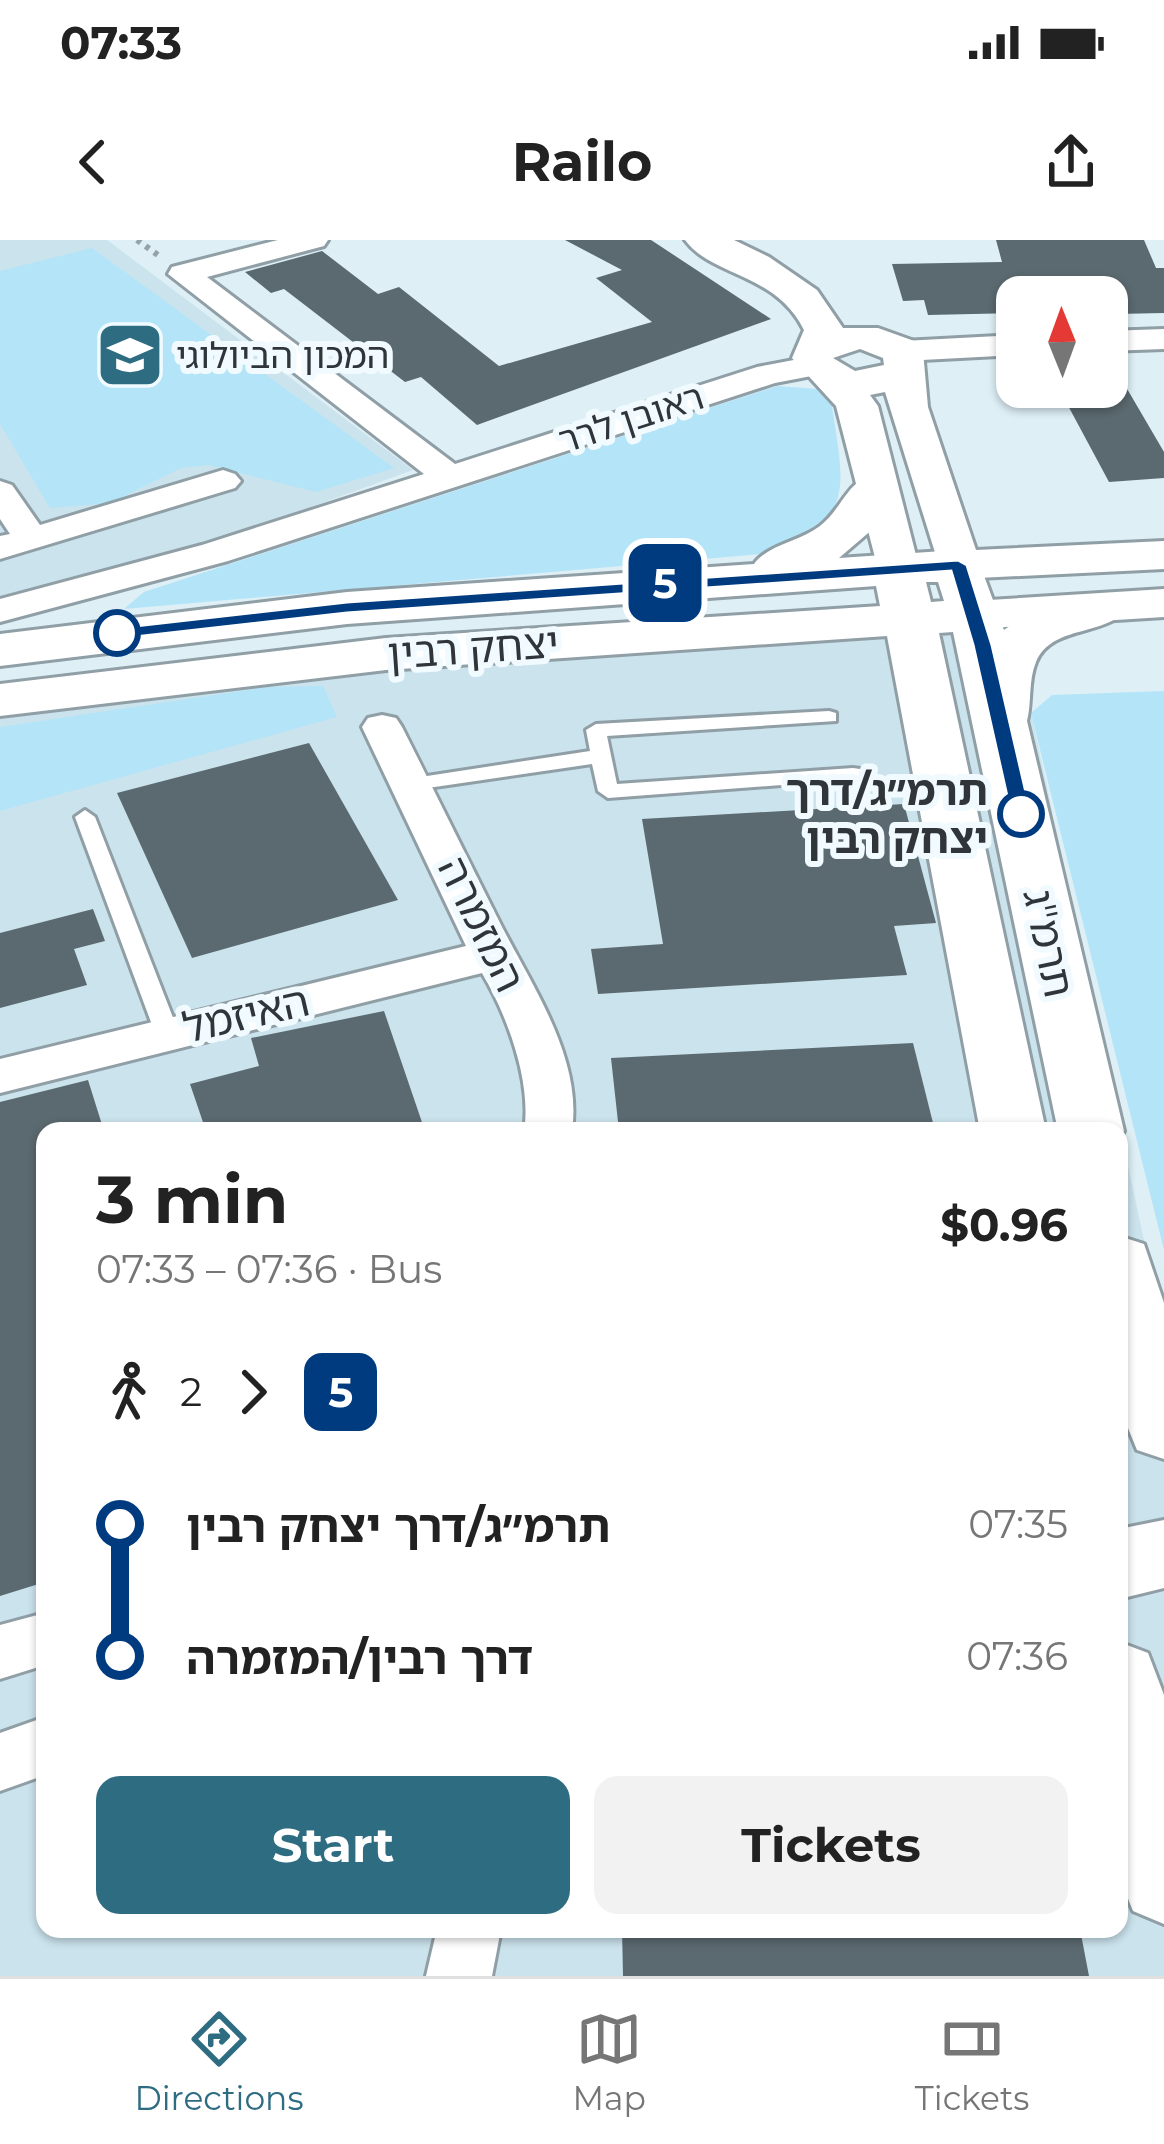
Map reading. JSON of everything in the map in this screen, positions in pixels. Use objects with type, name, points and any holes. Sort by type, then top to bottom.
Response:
[{"type":"main road","points":[[732,578],[820,550],[849,530],[874,489]]},
{"type":"main road","name":"יצחק רבין","points":[[0,650],[347,608],[732,578],[903,593]]},
{"type":"main road","points":[[1002,728],[1002,673],[1012,649],[1107,583]]},
{"type":"main road","name":"יצחק רבין","points":[[0,700],[386,654],[641,636],[903,593],[966,590]]},
{"type":"main road","name":"תרמ\"ג","points":[[966,590],[1002,728],[1088,1122]]},
{"type":"main road","name":"תרמ\"ג","points":[[903,593],[933,714],[1011,1122]]},
{"type":"main road","points":[[641,636],[753,641],[852,658],[902,679],[919,691],[933,714]]},
{"type":"main road","points":[[1128,1302],[1145,1375],[1164,1428]]},
{"type":"main road","points":[[1128,1424],[1164,1442]]},
{"type":"main road","points":[[1128,1562],[1164,1554]]},
{"type":"main road","points":[[1128,1719],[1164,1881]]},
{"type":"street","points":[[313,240],[183,274],[449,476]]},
{"type":"street","points":[[704,240],[780,279],[808,304],[824,330],[823,365],[857,406],[903,593]]},
{"type":"street","points":[[749,240],[808,271],[896,353],[966,590]]},
{"type":"street","points":[[823,365],[836,338],[896,353],[996,347]]},
{"type":"street","points":[[1128,340],[1164,338]]},
{"type":"street","name":"ראובן לרר","points":[[0,611],[215,553],[769,374],[823,365]]},
{"type":"street","points":[[0,492],[16,544],[223,481]]},
{"type":"street","points":[[939,505],[986,538],[1107,583]]},
{"type":"street","name":"יצחק רבין","points":[[1107,583],[1164,555]]},
{"type":"street","name":"יצחק רבין","points":[[966,590],[1107,583],[1164,603]]},
{"type":"street","name":"המזמרה","points":[[382,727],[414,784],[493,956],[520,1000],[552,1106],[549,1122]]},
{"type":"street","name":"האיזמל","points":[[0,1076],[493,956]]},
{"type":"street","points":[[0,1652],[36,1642]]},
{"type":"street","points":[[0,1762],[36,1749]]},
{"type":"street","points":[[459,1976],[467,1938]]},
{"type":"lane","points":[[829,717],[596,730],[608,791],[853,774]]},
{"type":"lane","points":[[414,784],[601,756]]},
{"type":"lane","points":[[85,817],[167,1033]]},
{"type":"shaded area","name":"המכון הביולוגי","points":[[0,240],[107,240],[413,470],[223,539],[0,608]]},
{"type":"shaded area","name":"המכון הביולוגי","points":[[92,248],[394,468],[316,492],[208,465],[181,468],[110,503],[50,508],[0,424],[0,271]]},
{"type":"shaded area","points":[[777,386],[818,389],[831,400],[840,479],[830,514],[793,541],[761,554],[124,609],[144,592]]},
{"type":"shaded area","points":[[1007,629],[1031,713],[1119,1122],[36,1122],[36,1938],[1128,1938],[1128,1166],[1164,1334],[1164,1976],[0,1976],[0,714],[496,653]]},
{"type":"shaded area","points":[[323,686],[337,717],[0,811],[0,727],[267,687]]},
{"type":"shaded area","points":[[1164,691],[1164,1250],[1031,713],[1052,695]]},
{"type":"building","points":[[565,240],[651,240],[771,319],[477,425],[421,377],[405,382],[284,289],[271,293],[245,272],[322,251],[378,294],[399,287],[499,366],[652,322],[596,278],[622,270]]},
{"type":"building","points":[[996,240],[1144,240],[1156,268],[1164,268],[1164,313],[1128,314],[1128,276],[996,276],[996,313],[928,315],[924,300],[903,301],[892,264],[1002,262]]},
{"type":"building","points":[[1128,390],[1164,452],[1164,478],[1109,482],[1069,408],[1128,408]]},
{"type":"building","points":[[309,743],[398,900],[192,958],[117,793]]},
{"type":"building","points":[[904,804],[936,923],[894,926],[907,975],[598,994],[591,949],[663,944],[642,819]]},
{"type":"building","points":[[93,909],[105,941],[74,949],[87,985],[0,1008],[0,933]]},
{"type":"building","points":[[384,1011],[422,1122],[203,1122],[190,1084],[259,1066],[251,1038]]},
{"type":"building","points":[[913,1043],[933,1122],[618,1122],[611,1058]]},
{"type":"building","points":[[88,1080],[101,1122],[36,1122],[36,1585],[0,1596],[0,1102]]},
{"type":"building","points":[[622,1938],[1082,1938],[1089,1976],[623,1976]]},
{"type":"bus line","name":"5","points":[[117,633],[347,608],[958,565],[983,645],[1021,814]]},
{"type":"place","name":"המכון הביולוגי","points":[[130,355]]},
{"type":"place","name":"תרמ״ג/דרך יצחק רבין","points":[[1021,814]]}]
